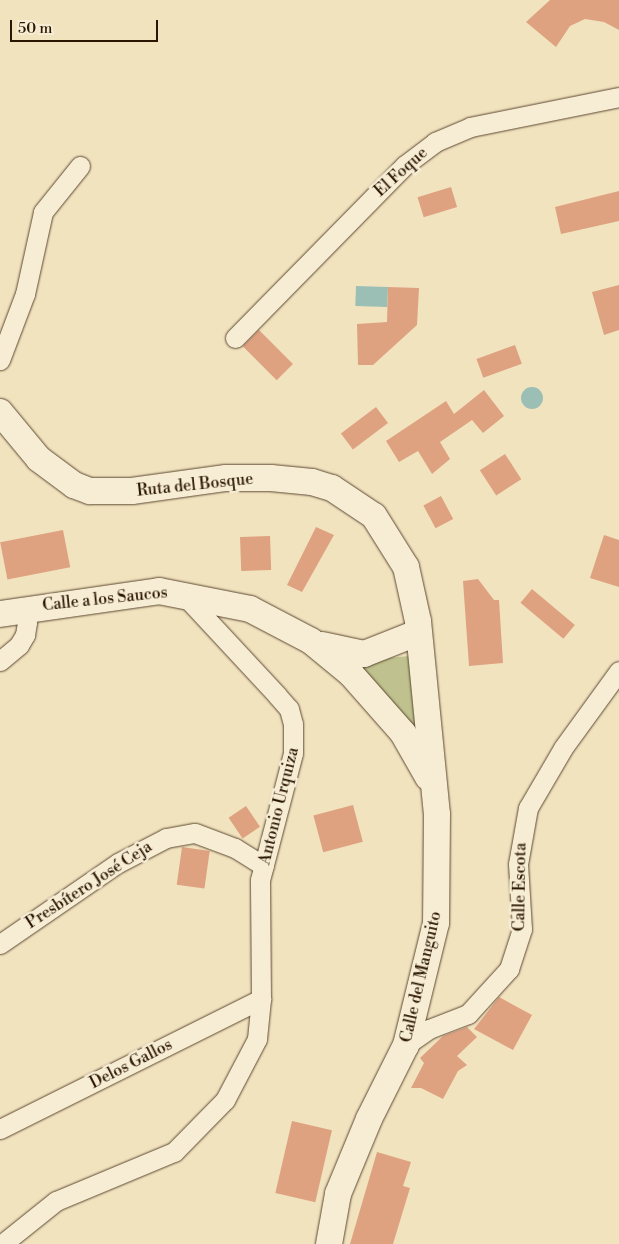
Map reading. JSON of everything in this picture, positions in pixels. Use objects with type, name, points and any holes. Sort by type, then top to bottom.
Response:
[{"type":"main road","name":"Ruta del Bosque","points":[[0,412],[39,459],[74,485],[90,491],[139,491],[226,478],[271,478],[312,482],[351,498],[374,516],[406,567],[414,598],[437,814]]},
{"type":"main road","name":"Calle a los Saucos","points":[[11,611],[159,591],[182,592],[250,609],[310,641],[369,692],[403,733],[431,782],[437,814]]},
{"type":"main road","points":[[310,641],[354,655],[392,646],[417,633]]},
{"type":"main road","name":"Calle del Manguito","points":[[329,1244],[338,1194],[369,1119],[406,1045],[436,923],[437,814]]},
{"type":"street","name":"El Foque","points":[[235,338],[405,165],[435,142],[470,127],[619,98]]},
{"type":"street","points":[[0,360],[25,294],[44,212],[80,166]]},
{"type":"street","name":"Antonio Urquiza","points":[[6,1240],[56,1201],[174,1152],[226,1100],[257,1038],[261,999],[260,880],[271,828],[293,753],[289,709],[182,592]]},
{"type":"street","points":[[0,661],[19,646],[25,635],[27,622],[11,611]]},
{"type":"street","name":"Calle Escota","points":[[406,1045],[429,1029],[468,1014],[509,969],[522,929],[518,864],[528,808],[563,748],[619,671]]},
{"type":"street","name":"Presbítero José Ceja","points":[[0,944],[118,863],[166,838],[195,833],[235,848],[264,866]]},
{"type":"street","name":"Delos Gallos","points":[[0,1129],[261,999]]},
{"type":"green space","points":[[411,656],[423,751],[347,661]]},
{"type":"water","points":[[356,286],[388,287],[387,307],[355,306]]},
{"type":"water","points":[[532,387],[540,390],[543,398],[540,406],[532,409],[524,406],[521,398],[524,390]]},
{"type":"building","points":[[550,0],[619,0],[619,30],[604,22],[585,19],[570,26],[556,47],[526,22]]},
{"type":"building","points":[[451,187],[457,207],[424,217],[418,197]]},
{"type":"building","points":[[619,191],[619,221],[561,234],[555,207]]},
{"type":"building","points":[[619,285],[619,330],[604,335],[592,292]]},
{"type":"building","points":[[388,287],[419,288],[417,325],[373,365],[358,365],[357,324],[387,322]]},
{"type":"building","points":[[259,330],[293,364],[277,380],[243,346]]},
{"type":"building","points":[[515,345],[522,364],[483,378],[476,359]]},
{"type":"building","points":[[484,390],[504,416],[483,433],[472,420],[440,442],[450,459],[432,474],[418,451],[399,462],[386,441],[446,401],[454,414]]},
{"type":"building","points":[[376,407],[388,423],[353,449],[341,433]]},
{"type":"building","points":[[505,454],[521,479],[496,495],[480,470]]},
{"type":"building","points":[[441,496],[453,519],[436,528],[423,505]]},
{"type":"building","points":[[316,527],[334,535],[302,592],[287,585]]},
{"type":"building","points":[[63,530],[70,567],[7,580],[0,542]]},
{"type":"building","points":[[604,535],[619,540],[619,587],[590,578]]},
{"type":"building","points":[[270,536],[271,570],[241,571],[240,537]]},
{"type":"building","points":[[478,579],[494,600],[499,600],[503,663],[469,666],[463,581]]},
{"type":"building","points":[[532,589],[575,625],[563,639],[520,603]]},
{"type":"building","points":[[353,805],[363,842],[323,852],[313,816]]},
{"type":"building","points":[[246,806],[260,827],[243,838],[229,818]]},
{"type":"building","points":[[182,847],[210,851],[204,889],[177,885]]},
{"type":"building","points":[[499,997],[532,1015],[513,1050],[474,1029]]},
{"type":"building","points":[[467,1027],[477,1037],[457,1056],[467,1065],[458,1071],[443,1099],[421,1088],[411,1088],[424,1063],[420,1058],[443,1036]]},
{"type":"building","points":[[292,1121],[332,1130],[315,1202],[275,1193]]},
{"type":"building","points":[[377,1152],[411,1162],[403,1186],[410,1188],[393,1244],[350,1244]]}]
